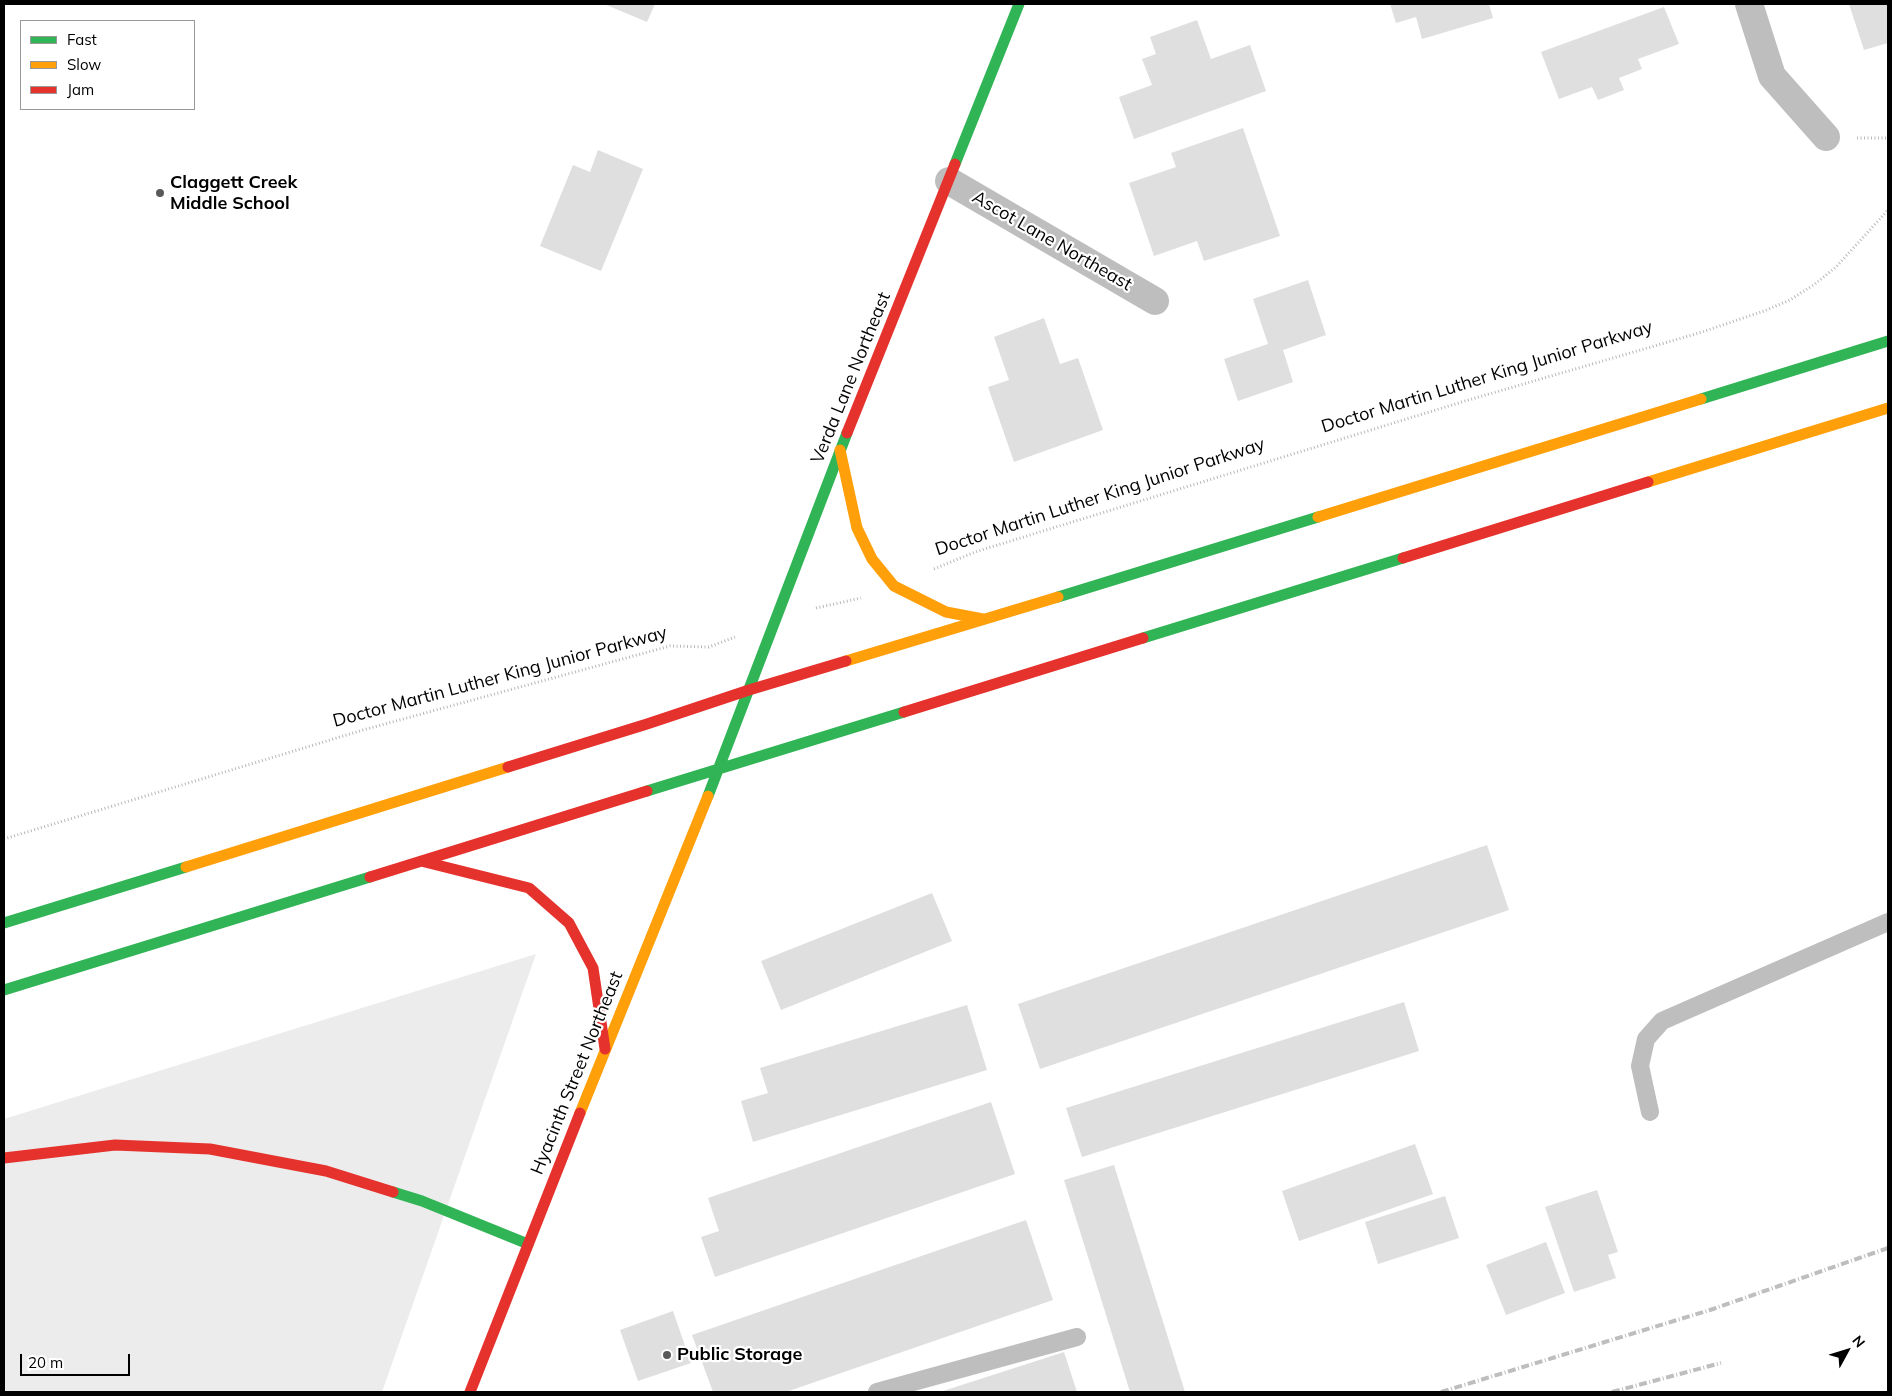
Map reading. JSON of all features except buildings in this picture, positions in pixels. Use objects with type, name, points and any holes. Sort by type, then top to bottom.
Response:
[{"type":"main road","name":"Verda Lane Northeast","points":[[720,768],[840,450],[1019,4]]},
{"type":"main road","points":[[4,923],[647,724],[749,690],[987,619],[1888,341]]},
{"type":"main road","points":[[4,990],[1888,408]]},
{"type":"main road","points":[[840,450],[857,528],[872,559],[894,586],[946,612],[987,619]]},
{"type":"main road","name":"Hyacinth Street Northeast","points":[[470,1392],[605,1049],[720,768]]},
{"type":"main road","points":[[421,861],[529,888],[568,924],[594,968],[605,1049]]},
{"type":"main road","points":[[4,1158],[116,1145],[210,1149],[326,1171],[422,1202],[528,1244]]},
{"type":"street","points":[[1749,4],[1772,76],[1826,137]]},
{"type":"street","name":"Ascot Lane Northeast","points":[[949,181],[1155,302]]},
{"type":"lane","points":[[1650,1112],[1640,1066],[1646,1039],[1662,1021],[1888,922]]},
{"type":"lane","points":[[878,1392],[1077,1337]]},
{"type":"path","name":"Doctor Martin Luther King Junior Parkway","points":[[4,839],[363,730],[670,646],[709,646],[827,604],[869,596],[975,552],[1465,401],[1699,333],[1764,312],[1790,300],[1815,284],[1836,267],[1888,210]]},
{"type":"shaded area","points":[[536,954],[382,1392],[4,1392],[4,1119]]},
{"type":"railway","points":[[1441,1392],[1710,1310],[1888,1248]]},
{"type":"railway","points":[[1612,1392],[1721,1363]]},
{"type":"traffic: fast","points":[[955,164],[1019,4]]},
{"type":"traffic: fast","points":[[1701,399],[1888,341]]},
{"type":"traffic: fast","points":[[708,796],[847,433]]},
{"type":"traffic: fast","points":[[1058,597],[1318,517]]},
{"type":"traffic: fast","points":[[1143,638],[1403,558]]},
{"type":"traffic: fast","points":[[647,791],[904,712]]},
{"type":"traffic: fast","points":[[4,923],[186,867]]},
{"type":"traffic: fast","points":[[4,990],[370,877]]},
{"type":"traffic: fast","points":[[393,1192],[422,1201],[528,1244]]},
{"type":"traffic: slow","points":[[1318,517],[1701,399]]},
{"type":"traffic: slow","points":[[1648,482],[1888,408]]},
{"type":"traffic: slow","points":[[840,450],[857,528],[872,559],[894,586],[946,612],[983,619]]},
{"type":"traffic: slow","points":[[846,661],[1058,597]]},
{"type":"traffic: slow","points":[[186,867],[508,767]]},
{"type":"traffic: slow","points":[[580,1113],[708,796]]},
{"type":"traffic: jam","points":[[847,433],[955,164]]},
{"type":"traffic: jam","points":[[1403,558],[1648,482]]},
{"type":"traffic: jam","points":[[904,712],[1143,638]]},
{"type":"traffic: jam","points":[[508,767],[846,661]]},
{"type":"traffic: jam","points":[[370,877],[647,791]]},
{"type":"traffic: jam","points":[[421,861],[529,888],[569,923],[593,968],[605,1049]]},
{"type":"traffic: jam","points":[[470,1392],[580,1113]]},
{"type":"traffic: jam","points":[[4,1158],[115,1145],[210,1149],[326,1171],[393,1192]]},
{"type":"place","name":"Claggett Creek Middle School","points":[[160,193]]},
{"type":"place","name":"Public Storage","points":[[667,1355]]}]
